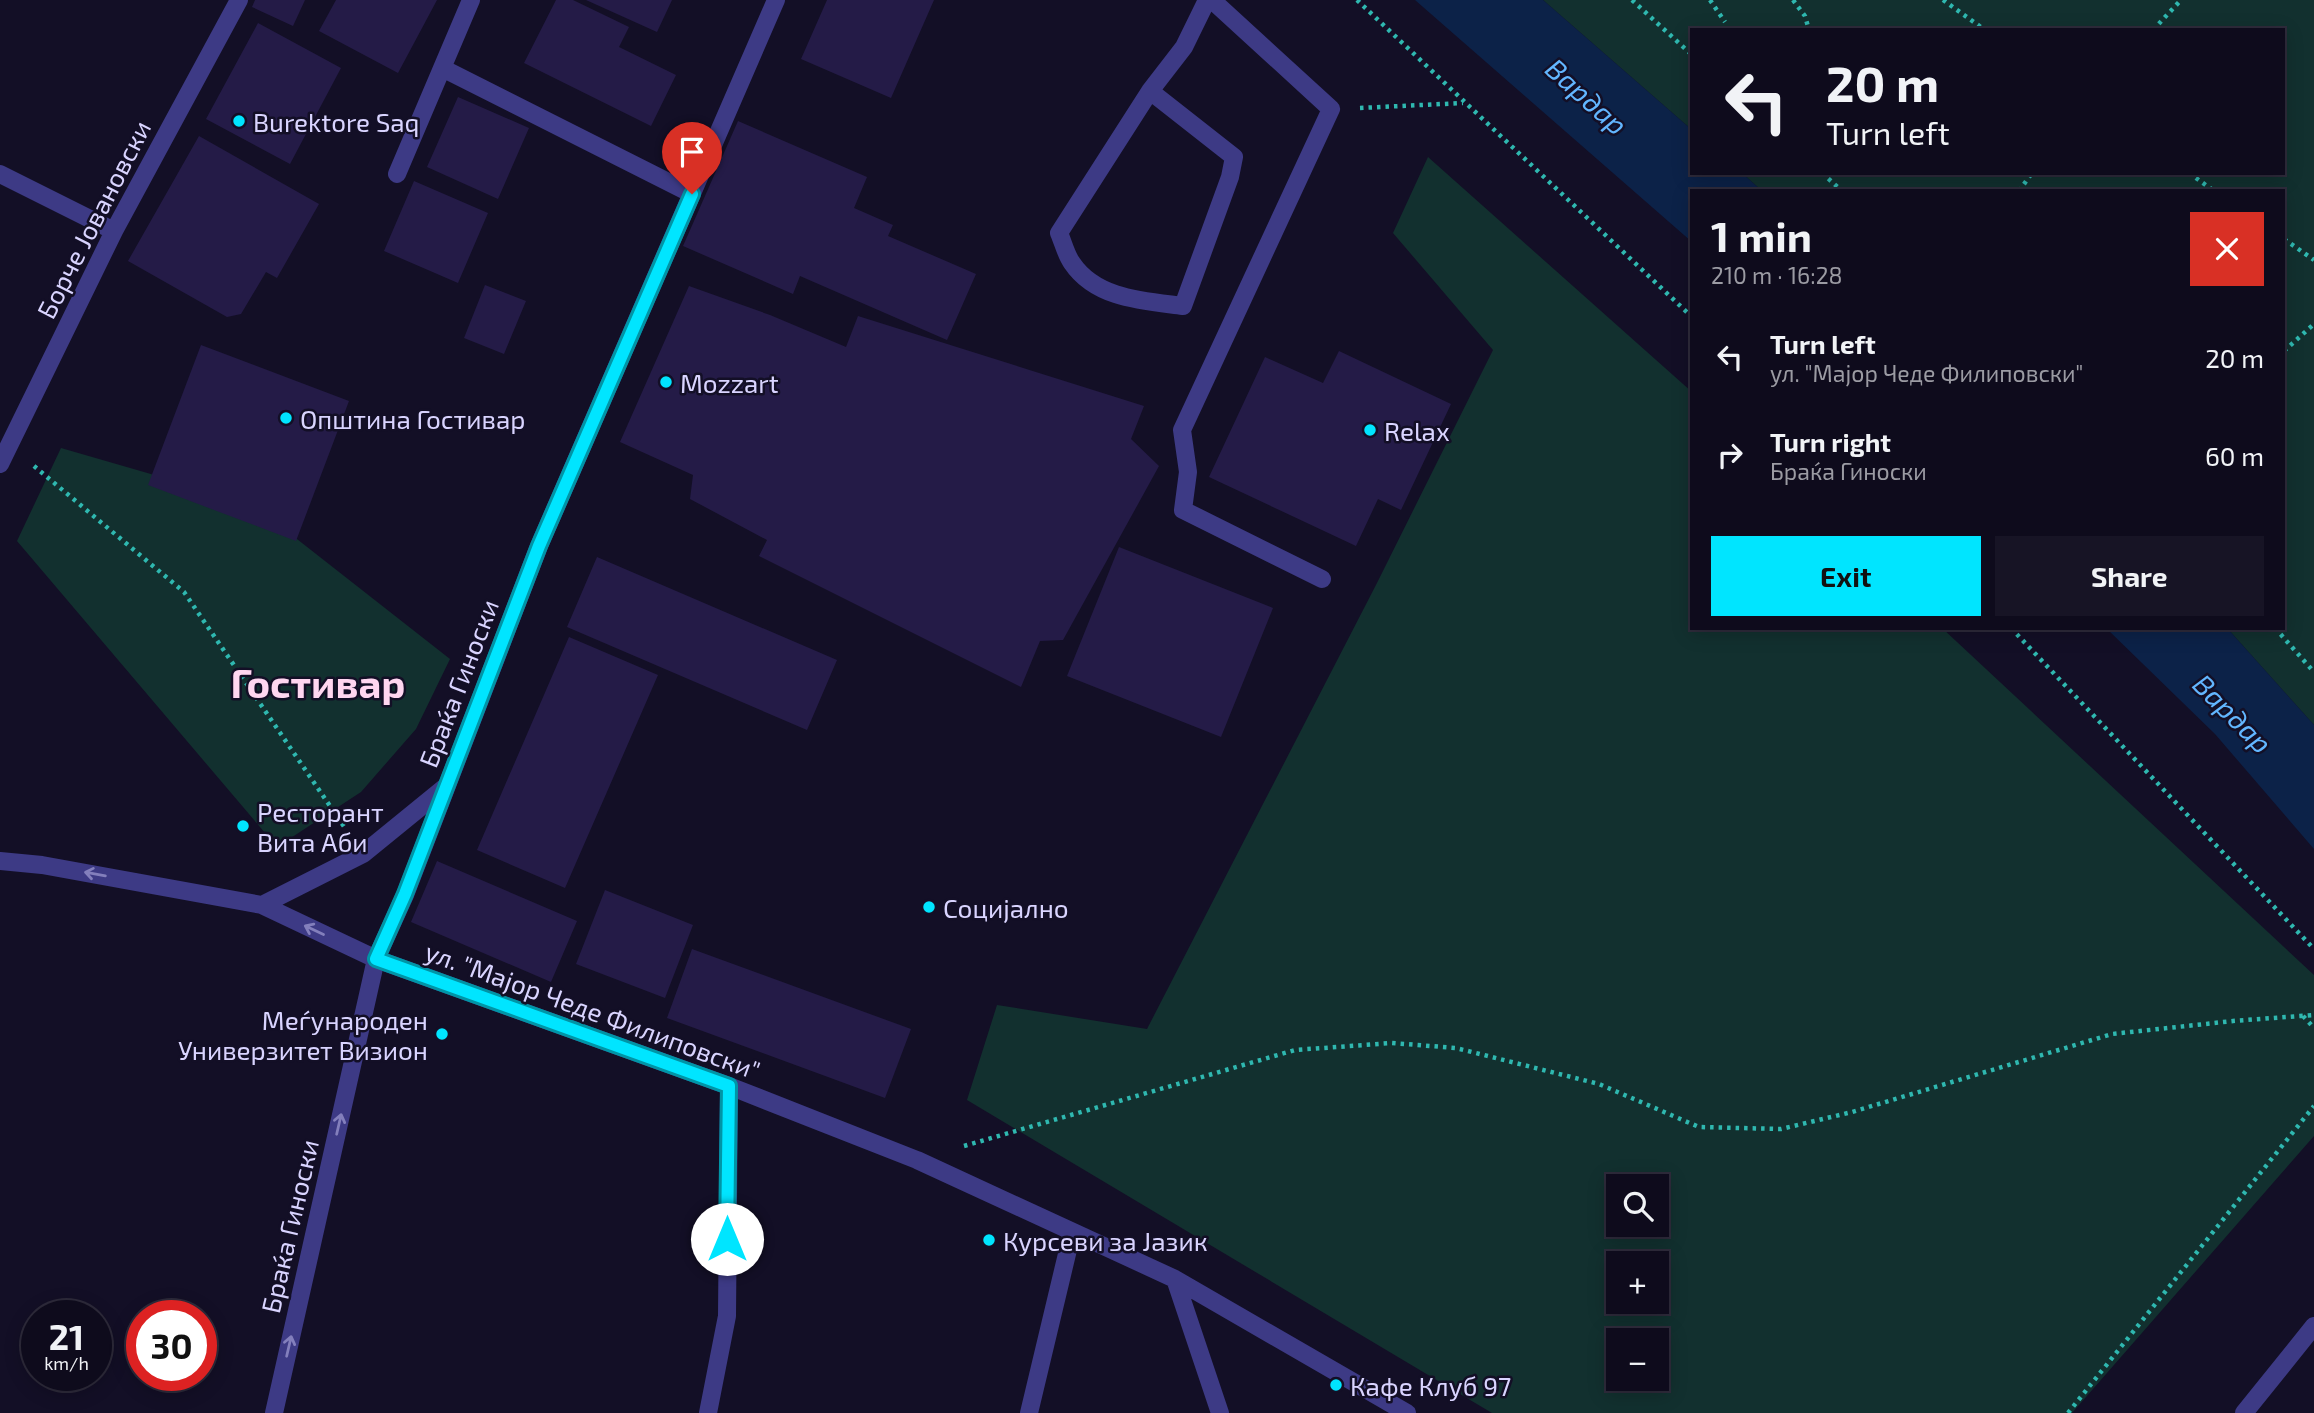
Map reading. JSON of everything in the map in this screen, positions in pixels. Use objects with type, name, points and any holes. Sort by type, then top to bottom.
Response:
[{"type":"street","name":"Борче Јовановски","points":[[0,464],[114,231],[239,0]]},
{"type":"street","points":[[397,174],[471,0]]},
{"type":"street","name":"Браќа Гиноски","points":[[274,1413],[376,959],[405,894],[539,546],[776,0]]},
{"type":"street","points":[[1150,91],[1234,157],[1230,177],[1183,306],[1139,301],[1099,289],[1072,264],[1059,233],[1150,91],[1184,47],[1209,0],[1331,109],[1182,430],[1188,472],[1183,510],[1322,579]]},
{"type":"street","points":[[442,68],[692,194]]},
{"type":"street","points":[[0,174],[114,231]]},
{"type":"street","points":[[262,905],[363,854],[447,786]]},
{"type":"street","name":"ул. \"Мајор Чеде Филиповски\"","points":[[0,861],[42,864],[262,905],[376,959],[729,1086],[917,1160],[1175,1279],[1407,1413]]},
{"type":"street","points":[[708,1413],[727,1316],[729,1086]]},
{"type":"street","points":[[1029,1413],[1072,1233]]},
{"type":"street","points":[[1175,1279],[1220,1413]]},
{"type":"street","points":[[2244,1413],[2314,1326]]},
{"type":"path","points":[[1357,0],[1690,315]]},
{"type":"path","points":[[1632,0],[1690,53]]},
{"type":"path","points":[[1710,0],[1725,22]]},
{"type":"path","points":[[1793,0],[1805,16],[1808,28]]},
{"type":"path","points":[[1943,0],[1982,28]]},
{"type":"path","points":[[2155,28],[2181,0]]},
{"type":"path","points":[[1331,109],[1464,103]]},
{"type":"path","points":[[1824,175],[1840,189]]},
{"type":"path","points":[[2192,175],[2211,189]]},
{"type":"path","points":[[2285,240],[2314,260]]},
{"type":"path","points":[[2285,350],[2314,324]]},
{"type":"path","points":[[9,446],[184,592],[363,854]]},
{"type":"path","points":[[2013,630],[2314,949]]},
{"type":"path","points":[[2277,630],[2314,672]]},
{"type":"path","points":[[917,1160],[1295,1050],[1392,1043],[1456,1048],[1600,1084],[1699,1127],[1781,1129],[1852,1112],[2112,1034],[2314,1015]]},
{"type":"path","points":[[2303,1016],[2314,1028]]},
{"type":"path","points":[[2068,1413],[2314,1106]]},
{"type":"green space","points":[[1543,0],[2314,0],[2314,725],[2229,630],[2285,630],[2285,189],[1760,189],[1744,175],[2285,175],[2285,28],[1690,28],[1690,128]]},
{"type":"green space","points":[[1428,157],[1690,390],[1690,630],[1944,630],[2314,975],[2314,1136],[2072,1413],[1492,1413],[967,1100],[997,1005],[1147,1029],[1377,583],[1493,350],[1393,233]]},
{"type":"green space","points":[[61,448],[251,503],[450,659],[416,729],[361,792],[277,847],[17,541]]},
{"type":"water","name":"Вардар","points":[[1415,0],[1543,0],[1690,128],[1690,175],[1744,175],[1760,189],[1690,189],[1690,240]]},
{"type":"water","name":"Вардар","points":[[2108,630],[2229,630],[2314,725],[2314,849],[2215,734]]},
{"type":"building","points":[[255,0],[305,0],[293,26],[252,7]]},
{"type":"building","points":[[336,0],[437,0],[398,73],[319,31]]},
{"type":"building","points":[[556,0],[573,0],[629,27],[619,47],[676,75],[651,126],[524,63]]},
{"type":"building","points":[[586,0],[672,0],[657,32]]},
{"type":"building","points":[[827,0],[934,0],[891,98],[801,59]]},
{"type":"building","points":[[258,23],[341,68],[290,164],[206,119]]},
{"type":"building","points":[[458,97],[529,128],[498,199],[427,167]]},
{"type":"building","points":[[738,121],[867,177],[854,208],[893,225],[888,236],[976,274],[947,340],[800,276],[793,294],[683,246]]},
{"type":"building","points":[[199,136],[319,204],[277,278],[266,272],[241,314],[227,317],[128,261]]},
{"type":"building","points":[[414,181],[488,213],[458,283],[384,251]]},
{"type":"building","points":[[485,285],[526,301],[504,354],[464,338]]},
{"type":"building","points":[[689,286],[770,315],[846,347],[858,316],[1144,406],[1131,439],[1159,466],[1063,640],[1040,641],[1021,687],[759,556],[767,540],[690,499],[693,475],[620,442]]},
{"type":"building","points":[[201,345],[349,401],[296,541],[148,485]]},
{"type":"building","points":[[1339,351],[1451,404],[1401,510],[1378,499],[1356,546],[1209,477],[1265,357],[1323,383]]},
{"type":"building","points":[[1119,547],[1273,608],[1221,737],[1067,676]]},
{"type":"building","points":[[597,557],[837,660],[807,730],[567,627]]},
{"type":"building","points":[[569,637],[658,675],[565,888],[477,850]]},
{"type":"building","points":[[437,861],[577,921],[551,982],[411,922]]},
{"type":"building","points":[[605,890],[693,925],[665,998],[576,964]]},
{"type":"building","points":[[692,949],[911,1029],[885,1098],[667,1018]]},
{"type":"place","name":"Burektore Saq","points":[[239,121]]},
{"type":"place","name":"Mozzart","points":[[666,382]]},
{"type":"place","name":"Општина Гостивар","points":[[286,418]]},
{"type":"place","name":"Relax","points":[[1370,430]]},
{"type":"place","name":"Ресторант Вита Аби","points":[[243,826]]},
{"type":"place","name":"Социјално","points":[[929,907]]},
{"type":"place","name":"Меѓународен Универзитет Визион","points":[[442,1034]]},
{"type":"place","name":"Курсеви за Јазик","points":[[989,1240]]},
{"type":"place","name":"Кафе Клуб 97","points":[[1336,1385]]},
{"type":"district","name":"Гостивар","points":[[318,682]]},
{"type":"route","points":[[692,194],[539,546],[405,894],[376,959],[729,1086],[727,1239]]}]
